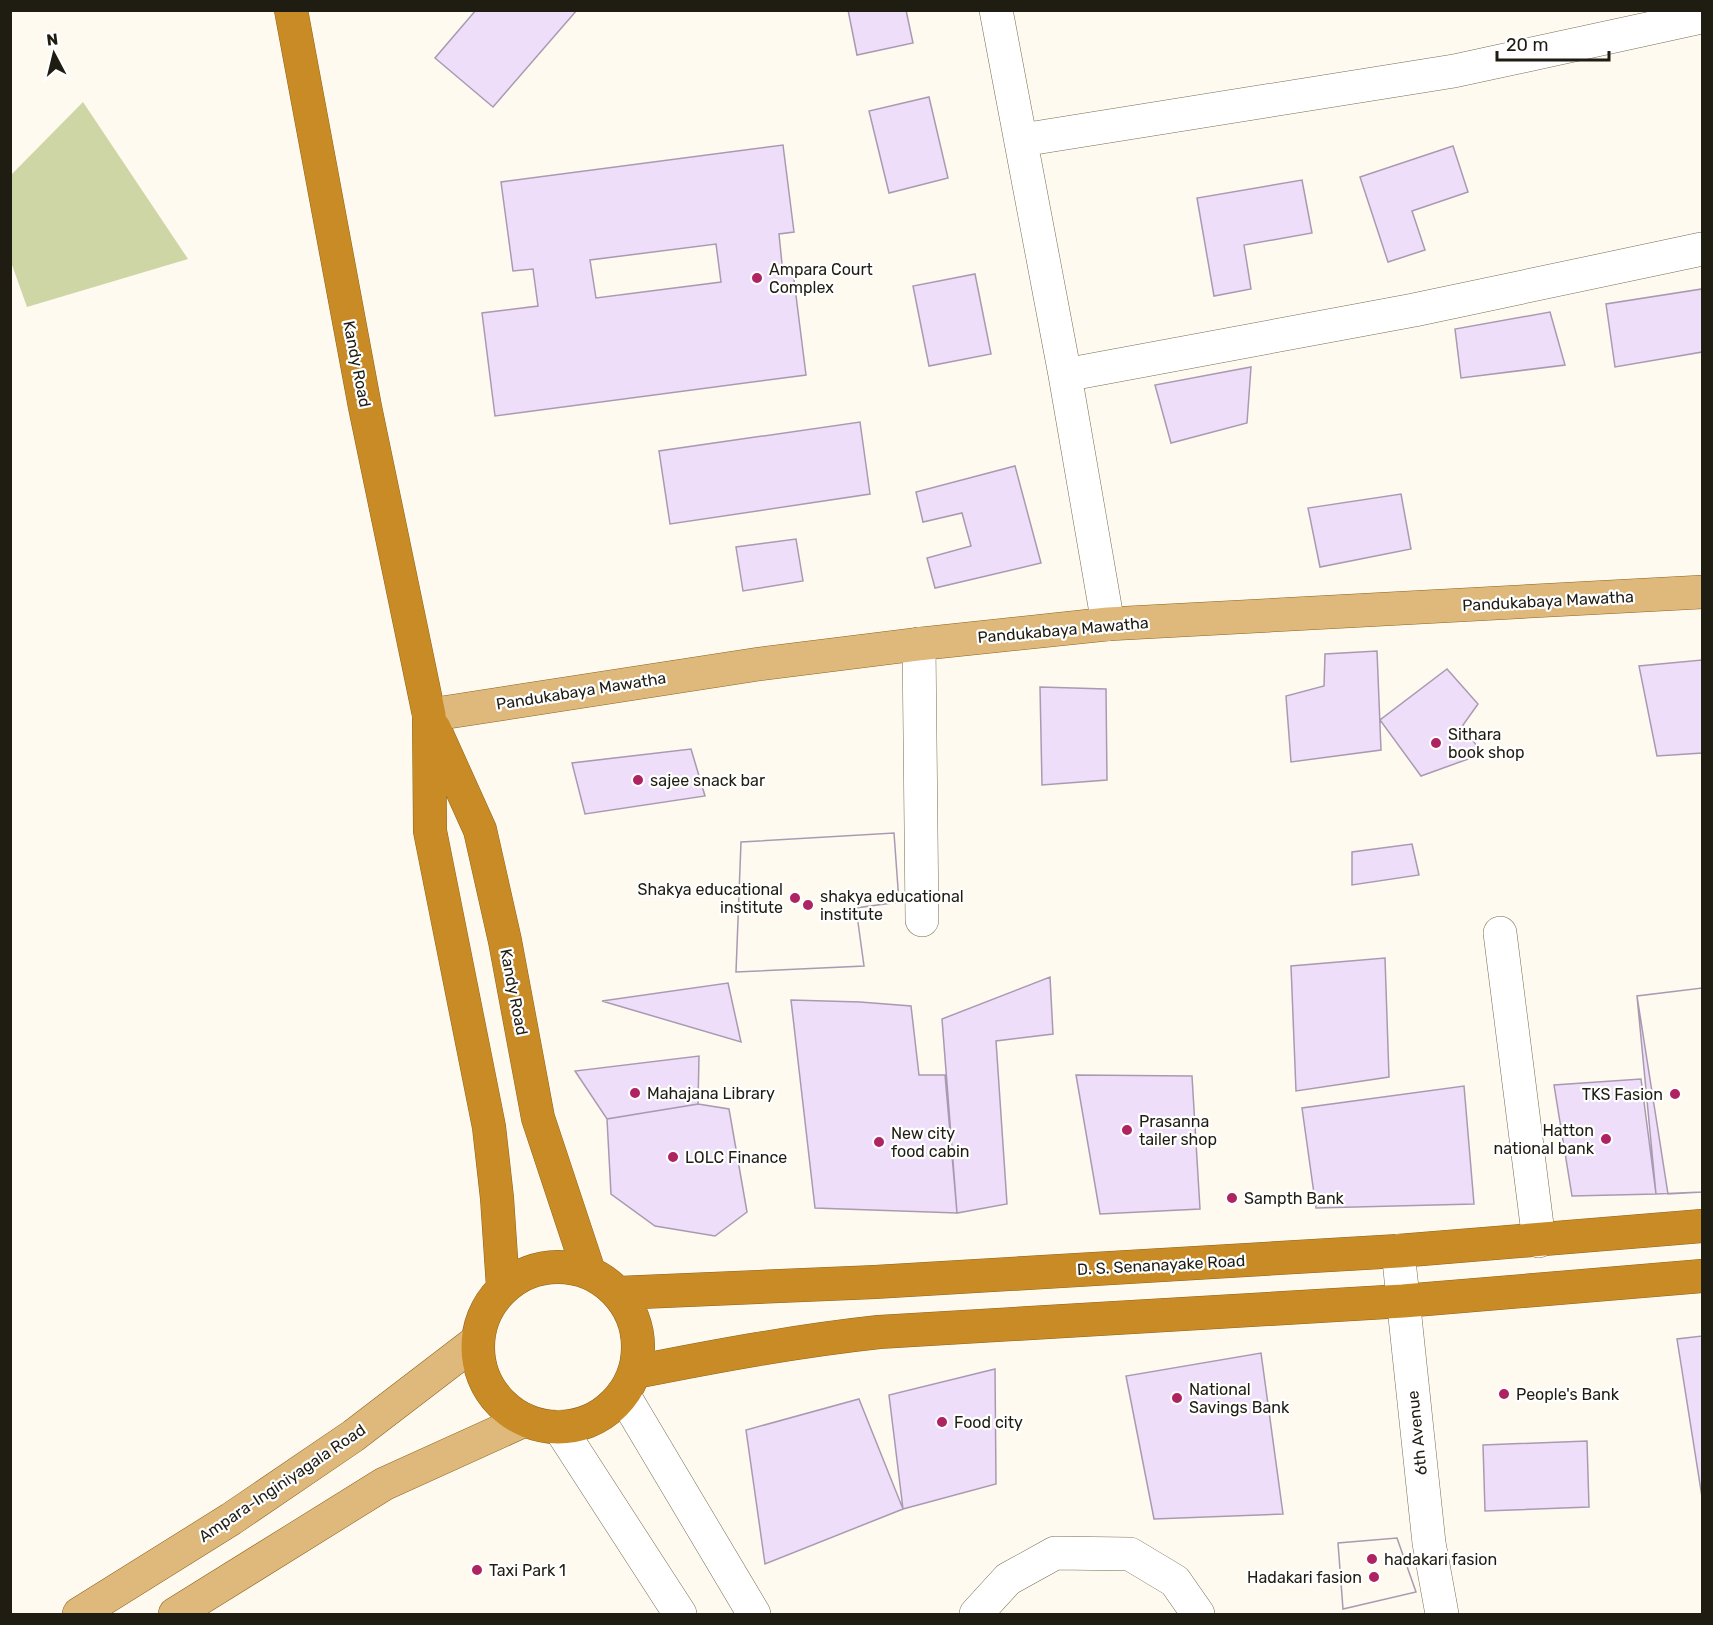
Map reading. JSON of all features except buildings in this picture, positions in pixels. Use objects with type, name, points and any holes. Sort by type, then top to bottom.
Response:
[{"type":"highway","name":"Kandy Road","points":[[291,10],[365,407],[429,715],[430,831],[489,1128],[497,1198],[503,1287]]},
{"type":"highway","name":"Kandy Road","points":[[429,715],[480,830],[538,1118],[589,1272]]},
{"type":"highway","name":"D. S. Senanayake Road","points":[[618,1293],[875,1282],[1398,1251],[1702,1226]]},
{"type":"highway","points":[[567,1266],[589,1272],[605,1281],[618,1293],[630,1311],[637,1331],[639,1352],[629,1383],[610,1408],[596,1418],[578,1425],[542,1426],[525,1420],[508,1410],[494,1396],[483,1379],[478,1360],[477,1341],[481,1321],[490,1303],[503,1287],[522,1274],[544,1267],[567,1266]]},
{"type":"highway","points":[[629,1383],[744,1350],[879,1332],[1403,1301],[1702,1276]]},
{"type":"main road","name":"Pandukabaya Mawatha","points":[[429,715],[759,664],[1108,624],[1702,592]]},
{"type":"main road","name":"Ampara-Inginiyagala Road","points":[[79,1614],[231,1519],[334,1449],[477,1341]]},
{"type":"main road","points":[[175,1614],[384,1484],[525,1420]]},
{"type":"street","points":[[996,10],[1065,375],[1108,624]]},
{"type":"street","points":[[1022,140],[1454,71],[1702,17]]},
{"type":"street","points":[[1065,375],[1414,310],[1702,249]]},
{"type":"street","points":[[919,644],[922,920]]},
{"type":"street","points":[[1500,933],[1539,1241]]},
{"type":"street","name":"6th Avenue","points":[[1398,1251],[1429,1543],[1442,1614]]},
{"type":"street","points":[[629,1383],[754,1614]]},
{"type":"street","points":[[559,1427],[680,1614]]},
{"type":"street","points":[[976,1614],[1008,1579],[1055,1553],[1130,1554],[1174,1581],[1198,1614]]},
{"type":"green space","points":[[83,102],[188,259],[27,307],[11,262],[11,175]]},
{"type":"place","name":"Ampara Court Complex","points":[[757,278]]},
{"type":"place","name":"Sithara book shop","points":[[1436,743]]},
{"type":"place","name":"sajee snack bar","points":[[638,780]]},
{"type":"place","name":"Shakya educational institute","points":[[795,898]]},
{"type":"place","name":"shakya educational institute","points":[[808,905]]},
{"type":"place","name":"Mahajana Library","points":[[635,1093]]},
{"type":"place","name":"TKS Fasion","points":[[1675,1094]]},
{"type":"place","name":"Prasanna tailer shop","points":[[1127,1130]]},
{"type":"place","name":"Hatton national bank","points":[[1606,1139]]},
{"type":"place","name":"New city food cabin","points":[[879,1142]]},
{"type":"place","name":"LOLC Finance","points":[[673,1157]]},
{"type":"place","name":"Sampth Bank","points":[[1232,1198]]},
{"type":"place","name":"People's Bank","points":[[1504,1394]]},
{"type":"place","name":"National Savings Bank","points":[[1177,1398]]},
{"type":"place","name":"Food city","points":[[942,1422]]},
{"type":"place","name":"hadakari fasion","points":[[1372,1559]]},
{"type":"place","name":"Taxi Park 1","points":[[477,1570]]},
{"type":"place","name":"Hadakari fasion","points":[[1374,1577]]}]
